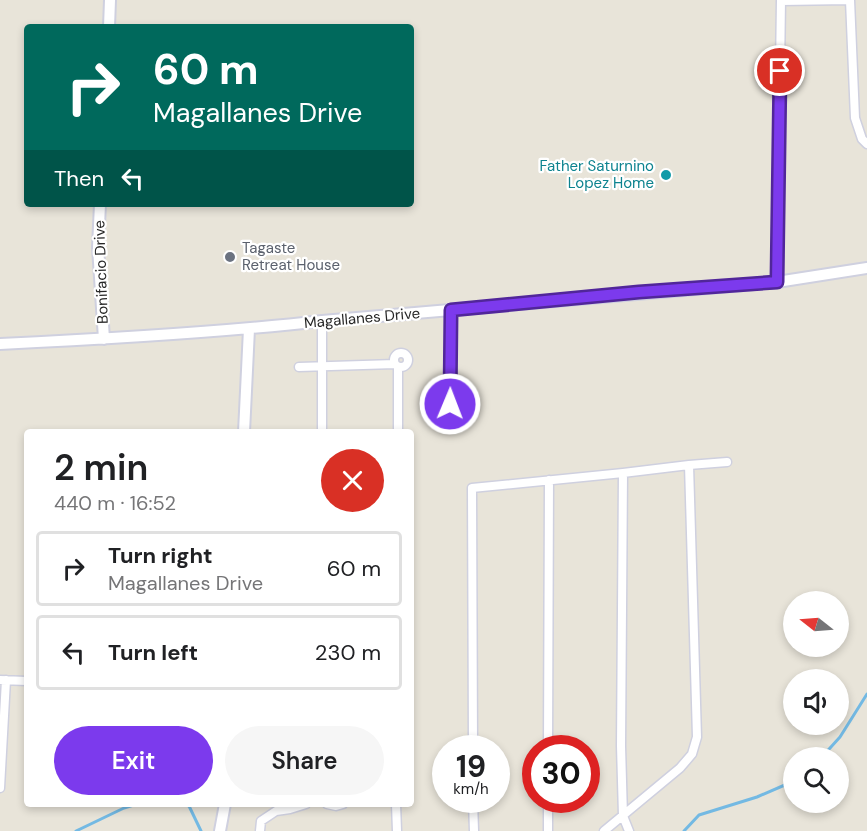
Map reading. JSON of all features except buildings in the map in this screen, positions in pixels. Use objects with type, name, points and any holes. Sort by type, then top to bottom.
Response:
[{"type":"street","points":[[109,24],[110,0]]},
{"type":"street","points":[[777,282],[781,0],[849,0],[855,118],[862,139],[867,144]]},
{"type":"street","name":"Bonifacio Drive","points":[[100,207],[98,247],[104,339]]},
{"type":"street","name":"Magallanes Drive","points":[[0,344],[249,329],[639,292],[777,282],[867,268]]},
{"type":"street","points":[[450,425],[451,310]]},
{"type":"street","points":[[322,321],[322,429]]},
{"type":"street","points":[[244,429],[249,329]]},
{"type":"street","points":[[300,367],[396,365],[398,429]]},
{"type":"street","points":[[473,735],[472,488],[727,462]]},
{"type":"street","points":[[604,831],[680,768],[692,754],[697,737],[689,465]]},
{"type":"street","points":[[623,473],[622,816],[629,831]]},
{"type":"street","points":[[548,735],[549,480]]},
{"type":"street","points":[[0,788],[3,680],[24,681]]},
{"type":"street","points":[[220,831],[224,807]]},
{"type":"street","points":[[260,831],[261,821],[276,811],[296,807]]},
{"type":"street","points":[[396,807],[397,831]]},
{"type":"street","points":[[473,813],[474,831]]},
{"type":"street","points":[[548,813],[548,831]]},
{"type":"waterway","points":[[831,747],[840,737],[867,694]]},
{"type":"waterway","points":[[684,831],[699,815],[757,797],[783,786]]},
{"type":"waterway","points":[[76,831],[127,807]]},
{"type":"waterway","points":[[189,807],[201,831]]},
{"type":"place","name":"Father Saturnino Lopez Home","points":[[666,175]]},
{"type":"place","name":"Tagaste Retreat House","points":[[230,257]]},
{"type":"route","points":[[450,404],[451,310],[639,292],[777,282],[780,71]]}]
